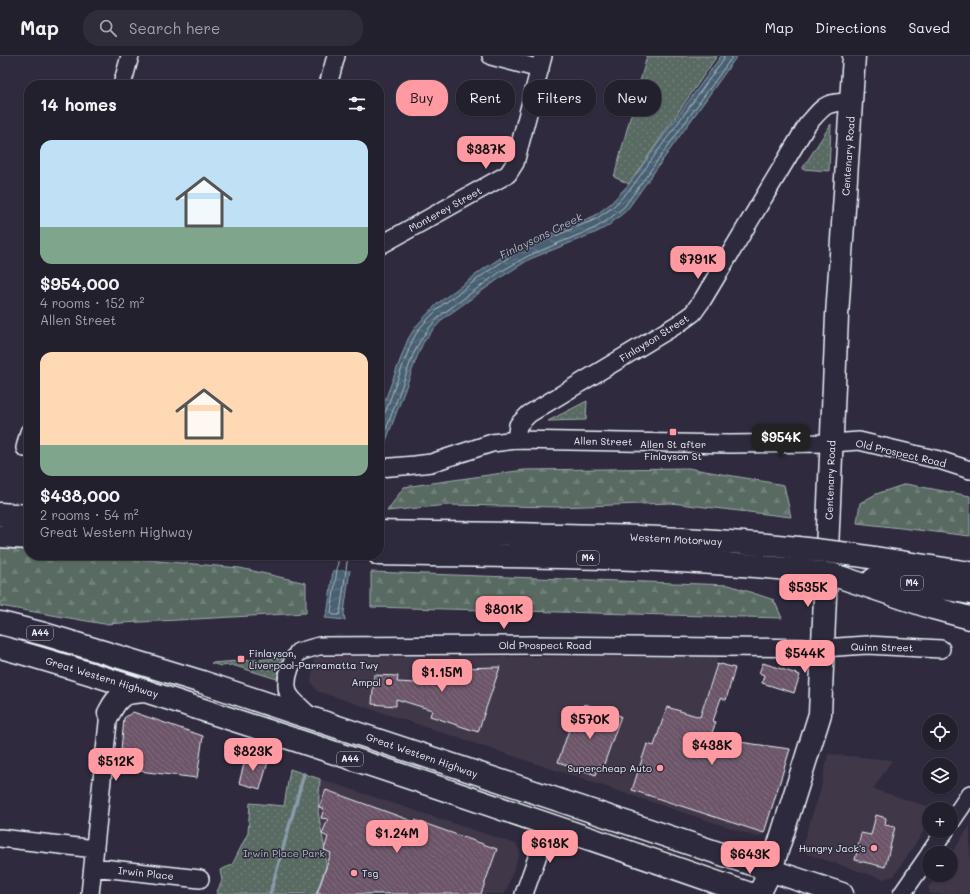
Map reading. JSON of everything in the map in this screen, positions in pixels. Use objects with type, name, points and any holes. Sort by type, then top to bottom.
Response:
[{"type":"main road","name":"Centenary Road","points":[[759,894],[771,870],[820,714],[837,316],[854,56]]},
{"type":"main road","points":[[0,514],[24,516]]},
{"type":"main road","name":"Western Motorway","points":[[384,532],[625,536],[720,541],[856,555],[970,573]]},
{"type":"main road","points":[[0,536],[24,538]]},
{"type":"main road","name":"M4","points":[[384,554],[642,559],[706,562],[796,570],[847,578],[913,583],[970,593]]},
{"type":"main road","points":[[847,578],[933,608],[970,618]]},
{"type":"main road","name":"Great Western Highway","points":[[0,623],[80,645],[202,682],[842,894]]},
{"type":"main road","name":"Great Western Highway","points":[[0,647],[52,661],[148,691],[549,824],[750,894]]},
{"type":"main road","points":[[109,713],[115,701],[122,696],[136,692],[148,691]]},
{"type":"street","points":[[123,80],[130,56]]},
{"type":"street","points":[[329,80],[336,56]]},
{"type":"street","points":[[491,56],[541,62]]},
{"type":"street","name":"Monterey Street","points":[[384,243],[508,174],[515,163],[541,62]]},
{"type":"street","name":"Finlayson Street","points":[[516,440],[518,425],[529,414],[678,324],[693,313],[703,299],[807,125],[824,106],[834,102],[852,102]]},
{"type":"street","name":"Allen Street","points":[[386,467],[431,463],[492,443],[516,440],[730,444],[832,443]]},
{"type":"street","name":"Old Prospect Road","points":[[832,443],[859,441],[938,460],[970,470]]},
{"type":"street","name":"Old Prospect Road","points":[[313,718],[288,692],[288,680],[291,664],[298,652],[319,646],[536,645],[823,648]]},
{"type":"street","name":"Quinn Street","points":[[823,648],[867,645],[941,649]]},
{"type":"street","points":[[90,894],[109,713]]},
{"type":"street","points":[[958,812],[970,794]]},
{"type":"street","points":[[524,894],[549,824]]},
{"type":"street","points":[[0,838],[95,848]]},
{"type":"street","points":[[902,894],[922,865]]},
{"type":"street","name":"Irwin Place","points":[[93,867],[200,878]]},
{"type":"shaded area","points":[[314,657],[718,657],[694,735],[792,749],[765,833],[757,837],[317,691],[311,682]]},
{"type":"shaded area","points":[[828,754],[892,760],[873,789],[922,805],[922,834],[894,876],[883,879],[807,854],[802,846],[820,792]]},
{"type":"shaded area","points":[[320,779],[516,844],[520,852],[505,894],[316,894],[326,866],[325,851],[318,812]]},
{"type":"shaded area","points":[[970,826],[970,894],[931,894],[928,888],[932,882],[958,882],[958,846],[956,846]]},
{"type":"green space","points":[[647,56],[717,56],[629,184],[614,177],[631,116],[661,116],[661,80],[640,80]]},
{"type":"green space","points":[[831,124],[829,171],[802,169]]},
{"type":"green space","points":[[587,401],[586,420],[548,421]]},
{"type":"green space","points":[[688,468],[784,485],[791,517],[671,503],[557,507],[448,505],[387,511],[404,487],[524,470]]},
{"type":"green space","points":[[906,484],[970,496],[970,536],[857,523],[860,503],[876,494]]},
{"type":"green space","points":[[0,548],[24,550],[24,560],[148,560],[240,568],[306,583],[306,613],[104,624],[0,606]]},
{"type":"green space","points":[[371,572],[729,585],[774,600],[782,618],[371,607]]},
{"type":"green space","points":[[282,658],[277,679],[232,665],[221,666],[211,663]]},
{"type":"green space","name":"Irwin Place Park","points":[[290,769],[320,779],[318,812],[325,851],[326,866],[316,894],[216,894],[222,881],[220,870],[232,865],[248,833],[250,803],[284,806]]},
{"type":"water","points":[[721,56],[737,56],[627,210],[608,226],[597,232],[530,259],[503,276],[444,318],[432,331],[423,343],[417,357],[384,446],[384,403],[408,339],[416,326],[438,303],[485,268],[516,248],[594,216],[610,204],[629,184]]},
{"type":"water","points":[[334,560],[351,560],[344,613],[345,620],[325,618],[328,609]]},
{"type":"pier","points":[[332,560],[353,560],[352,570],[330,570]]},
{"type":"building","points":[[422,661],[458,672],[459,668],[500,667],[478,732],[430,716],[432,710],[396,699],[396,706],[372,704],[374,675],[398,676],[397,682],[416,683]]},
{"type":"building","points":[[763,663],[800,675],[794,693],[762,683],[764,675],[759,673]]},
{"type":"building","points":[[717,664],[735,668],[726,700],[721,698],[713,721],[716,722],[710,738],[790,749],[764,833],[632,790],[647,744],[654,746],[667,707],[700,717]]},
{"type":"building","points":[[585,704],[621,716],[603,767],[599,765],[596,775],[558,762],[573,718],[579,720]]},
{"type":"building","points":[[133,712],[203,736],[197,778],[122,769],[125,750],[121,750],[124,718]]},
{"type":"building","points":[[246,756],[268,762],[260,789],[239,783]]},
{"type":"building","points":[[326,790],[415,822],[415,820],[497,849],[481,894],[317,894],[331,853],[324,850],[328,837],[322,834],[328,819],[321,818],[324,809],[319,807]]},
{"type":"building","name":"Hungry Jack's","points":[[876,815],[886,818],[885,825],[895,827],[885,867],[855,860],[861,833],[871,835]]},
{"type":"waterway","name":"Finlaysons Creek","points":[[270,894],[304,774]]},
{"type":"place","name":"Allen St after Finlayson St","points":[[673,432]]},
{"type":"place","name":"Finlayson, Liverpool-Parramatta Twy","points":[[241,659]]},
{"type":"place","name":"Ampol","points":[[389,682]]},
{"type":"place","name":"Supercheap Auto","points":[[660,768]]},
{"type":"place","name":"Hungry Jack's","points":[[874,848]]},
{"type":"place","name":"Tsg","points":[[354,873]]}]
